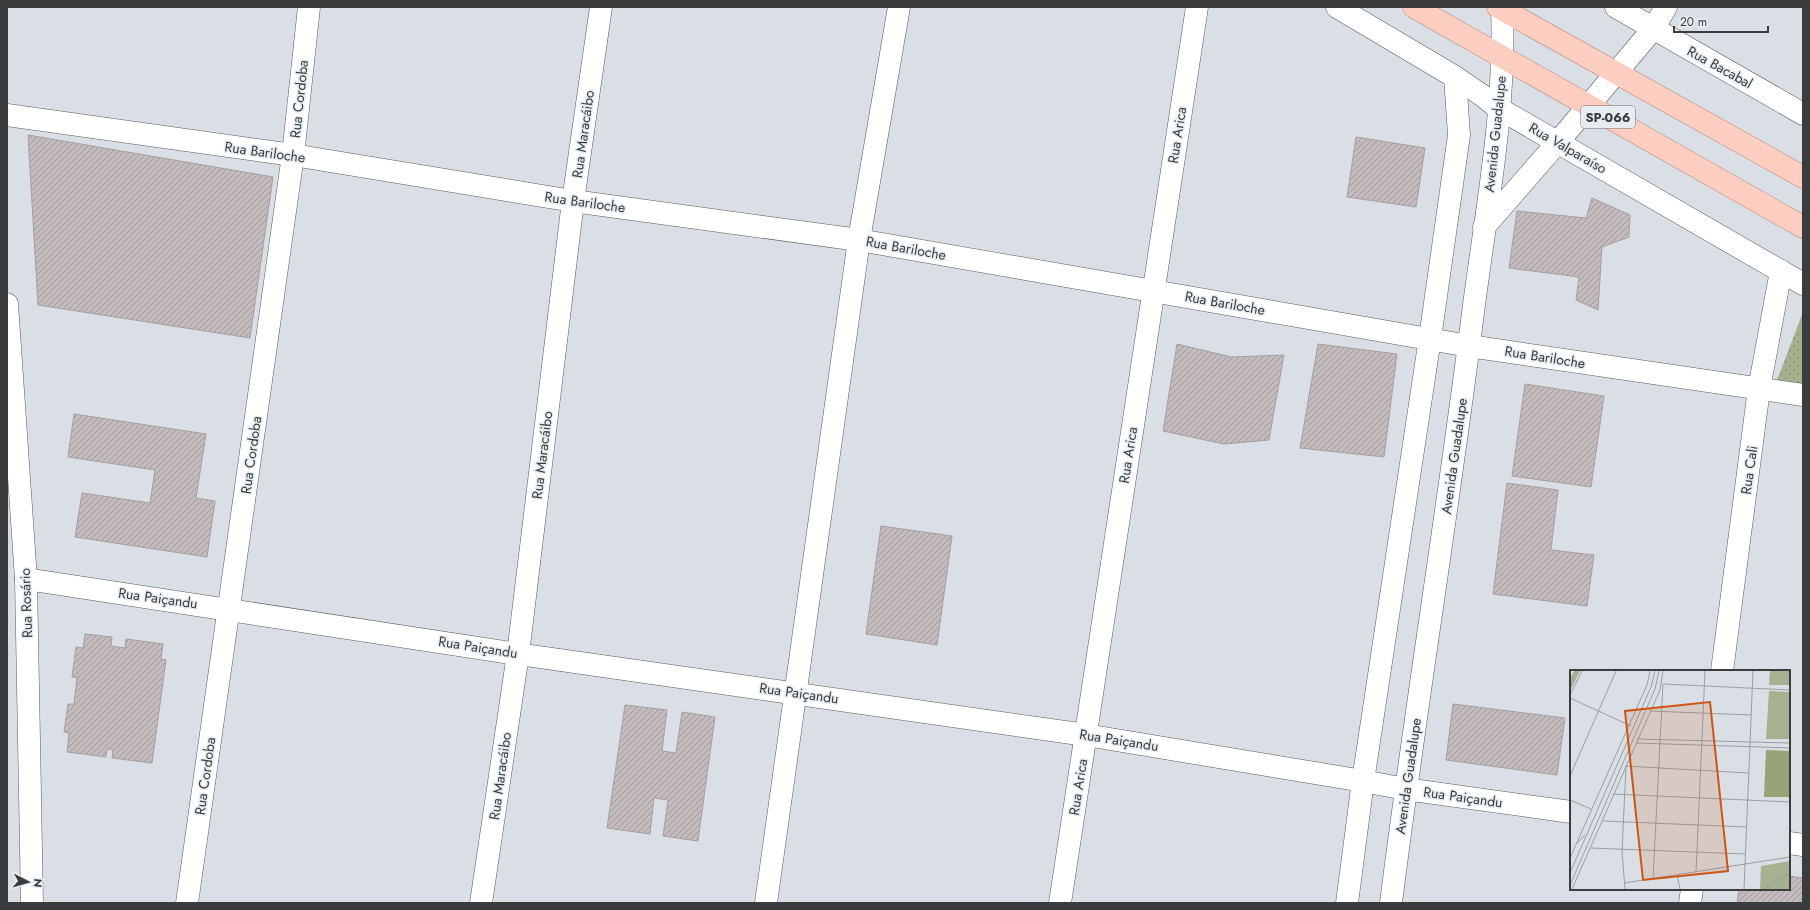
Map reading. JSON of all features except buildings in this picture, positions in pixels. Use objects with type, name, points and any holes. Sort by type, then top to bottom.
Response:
[{"type":"main road","name":"SP-066","points":[[1414,7],[1803,227]]},
{"type":"main road","name":"SP-066","points":[[1501,8],[1803,177]]},
{"type":"street","name":"Rua Cordoba","points":[[187,903],[292,156],[309,7]]},
{"type":"street","name":"Rua Maracáibo","points":[[481,903],[518,654],[573,201],[601,7]]},
{"type":"street","points":[[766,903],[859,240],[899,7]]},
{"type":"street","name":"Rua Arica","points":[[1060,903],[1197,7]]},
{"type":"street","name":"Rua Valparaíso","points":[[1337,7],[1483,96],[1498,108],[1803,284]]},
{"type":"street","name":"Rua Bacabal","points":[[1616,7],[1803,114]]},
{"type":"street","points":[[1484,227],[1617,73],[1653,29],[1666,7]]},
{"type":"street","name":"Avenida Guadalupe","points":[[1391,903],[1405,789],[1495,157],[1502,56],[1501,8]]},
{"type":"street","points":[[1347,903],[1363,781],[1459,135],[1454,78]]},
{"type":"street","name":"Rua Bariloche","points":[[7,115],[292,156],[573,201],[859,240],[1154,290],[1469,346],[1803,395]]},
{"type":"street","name":"Rua Cali","points":[[1722,670],[1759,389],[1781,271]]},
{"type":"street","name":"Rua Rosário","points":[[7,304],[9,370],[26,579],[32,903]]},
{"type":"street","name":"Rua Paiçandu","points":[[26,579],[518,654],[795,692],[1086,735],[1405,789],[1570,812]]},
{"type":"street","points":[[1790,843],[1803,845]]},
{"type":"street","points":[[1690,903],[1692,890]]},
{"type":"green space","points":[[1803,312],[1803,384],[1777,380]]}]
